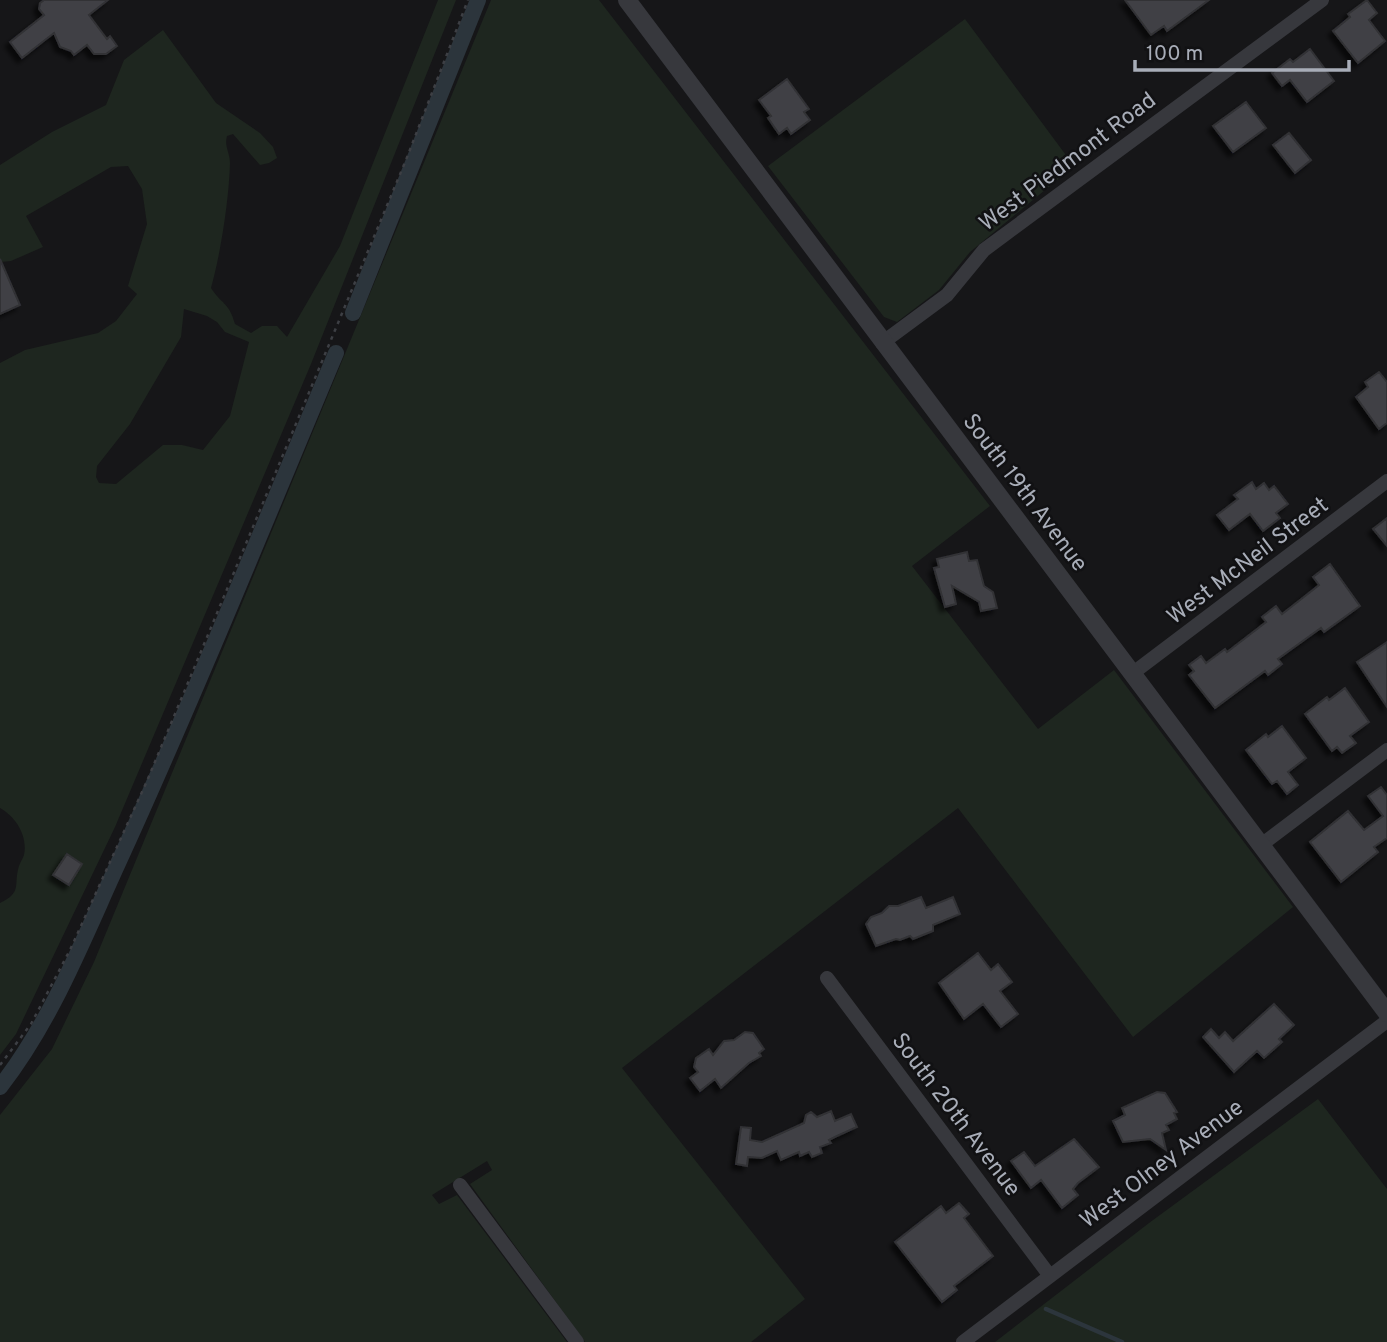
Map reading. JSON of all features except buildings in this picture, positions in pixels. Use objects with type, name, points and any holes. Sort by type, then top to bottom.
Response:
[{"type":"street","name":"South 19th Avenue","points":[[626,0],[1387,1013]]},
{"type":"street","name":"West Piedmont Road","points":[[882,343],[947,295],[984,250],[1322,0]]},
{"type":"street","name":"West McNeil Street","points":[[1133,673],[1387,481]]},
{"type":"street","points":[[1261,845],[1387,750]]},
{"type":"street","name":"South 20th Avenue","points":[[827,978],[1050,1276]]},
{"type":"street","name":"West Olney Avenue","points":[[963,1342],[1387,1021]]},
{"type":"street","points":[[460,1185],[577,1342]]},
{"type":"path","points":[[0,1065],[31,1024],[70,950],[147,781],[405,160],[468,0]]},
{"type":"shaded area","points":[[438,0],[456,0],[311,364],[115,827],[16,1034],[0,1055],[0,903],[15,891],[17,873],[25,848],[20,828],[11,816],[0,808],[0,363],[25,350],[98,333],[116,321],[137,294],[128,286],[147,224],[142,189],[128,166],[111,167],[26,216],[43,247],[11,261],[0,262],[0,165],[52,132],[106,105],[124,60],[163,30],[216,103],[260,133],[273,147],[277,158],[260,165],[233,134],[227,136],[230,163],[228,193],[211,288],[228,307],[235,324],[251,333],[262,326],[277,326],[287,337],[340,246]],"holes":[[[184,309],[217,322],[225,332],[249,342],[230,416],[203,450],[182,445],[163,445],[116,484],[99,483],[96,477],[97,466],[130,424],[181,337]]]},
{"type":"shaded area","points":[[491,0],[599,0],[990,506],[912,566],[1038,729],[1114,670],[1293,907],[1133,1037],[958,808],[622,1068],[805,1299],[751,1342],[585,1342],[470,1184],[492,1170],[487,1161],[432,1195],[439,1204],[457,1195],[567,1342],[0,1342],[0,1115],[52,1049],[94,962]]},
{"type":"shaded area","points":[[965,19],[1074,166],[970,252],[939,290],[897,322],[884,317],[768,166]]},
{"type":"shaded area","points":[[1318,1099],[1387,1189],[1387,1342],[995,1342],[1149,1223]]},
{"type":"waterway","points":[[353,313],[478,0]]},
{"type":"waterway","points":[[0,1087],[36,1034],[80,947],[203,670],[336,353]]},
{"type":"waterway","points":[[1046,1309],[1122,1342]]}]
